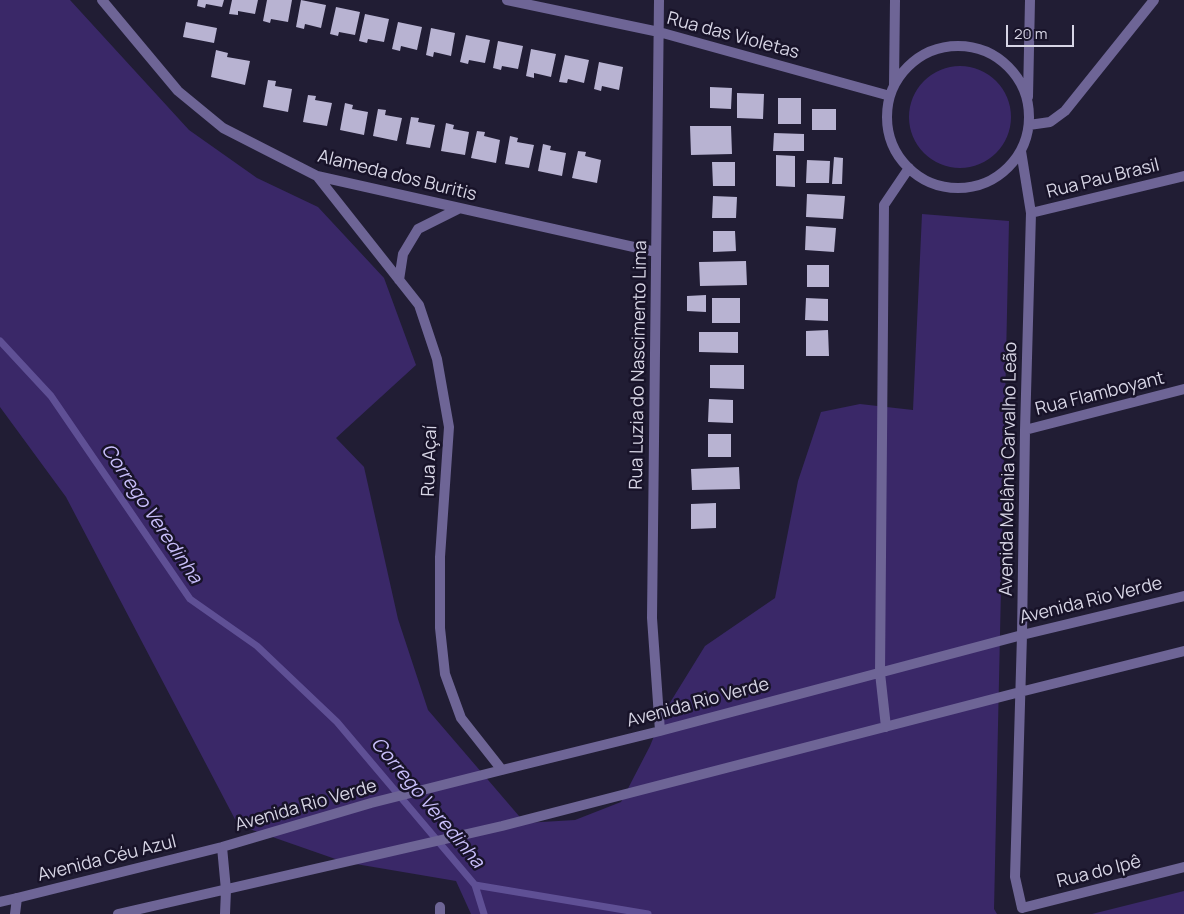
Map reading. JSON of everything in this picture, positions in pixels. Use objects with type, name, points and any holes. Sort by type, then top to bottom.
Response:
[{"type":"street","name":"Alameda dos Buritis","points":[[102,0],[178,91],[223,128],[316,176],[656,252]]},
{"type":"street","name":"Rua das Violetas","points":[[507,0],[659,32],[890,96]]},
{"type":"street","name":"Rua Luzia do Nascimento Lima","points":[[659,0],[652,618],[660,731]]},
{"type":"street","points":[[894,0],[894,85]]},
{"type":"street","points":[[1028,105],[1021,84],[1008,65],[990,52],[968,46],[946,46],[925,53],[906,67],[894,85],[890,96],[887,107],[888,130],[895,151],[908,168],[926,181],[947,188],[969,187],[990,181],[1007,168],[1021,151],[1029,124],[1030,0]]},
{"type":"street","points":[[1029,124],[1050,122],[1065,111],[1154,0]]},
{"type":"street","name":"Avenida Melânia Carvalho Leão","points":[[1021,151],[1031,213],[1015,877],[1025,911]]},
{"type":"street","points":[[886,727],[880,672],[884,204],[908,168]]},
{"type":"street","name":"Rua Açaí","points":[[316,176],[419,305],[437,359],[449,426],[440,557],[440,628],[445,674],[461,718],[502,770]]},
{"type":"street","name":"Rua Pau Brasil","points":[[1031,213],[1184,176]]},
{"type":"street","points":[[399,280],[403,254],[418,229],[460,208]]},
{"type":"street","name":"Rua Flamboyant","points":[[1025,430],[1184,389]]},
{"type":"street","name":"Avenida Rio Verde","points":[[222,847],[371,803],[660,731],[1022,634],[1184,596]]},
{"type":"street","points":[[118,914],[502,826],[1184,650]]},
{"type":"street","points":[[222,847],[226,890],[225,914]]},
{"type":"street","name":"Avenida Céu Azul","points":[[0,902],[222,847]]},
{"type":"street","name":"Rua do Ipê","points":[[1025,911],[1184,867]]},
{"type":"street","points":[[15,914],[17,898]]},
{"type":"shaded area","points":[[0,0],[70,0],[189,130],[257,178],[318,207],[384,278],[416,365],[336,438],[364,467],[398,619],[428,710],[525,823],[575,820],[621,802],[650,746],[663,714],[705,646],[775,598],[798,481],[821,412],[860,404],[913,410],[922,214],[1009,221],[994,909],[997,914],[471,914],[456,881],[344,862],[238,825],[66,497],[0,407]]},
{"type":"shaded area","points":[[960,66],[970,67],[989,74],[1003,88],[1010,107],[1010,127],[1003,146],[989,160],[970,167],[960,168],[950,167],[931,160],[917,146],[910,127],[909,117],[910,107],[917,88],[931,74],[950,67]]},
{"type":"shaded area","points":[[1184,891],[1184,914],[1092,914]]},
{"type":"building","points":[[198,0],[224,0],[222,7],[206,4],[205,8],[197,6]]},
{"type":"building","points":[[232,0],[258,0],[255,14],[238,11],[238,15],[229,14]]},
{"type":"building","points":[[267,0],[292,0],[288,22],[271,19],[270,23],[263,21]]},
{"type":"building","points":[[301,0],[326,5],[321,28],[305,24],[304,29],[296,27]]},
{"type":"building","points":[[336,7],[360,12],[355,35],[339,32],[338,36],[330,34]]},
{"type":"building","points":[[365,14],[389,19],[384,42],[368,39],[367,43],[359,41]]},
{"type":"building","points":[[186,22],[217,28],[214,43],[183,37]]},
{"type":"building","points":[[398,22],[422,27],[417,50],[401,46],[400,51],[392,49]]},
{"type":"building","points":[[431,28],[455,33],[451,56],[434,52],[433,57],[426,55]]},
{"type":"building","points":[[466,35],[490,40],[485,63],[469,60],[468,64],[460,62]]},
{"type":"building","points":[[498,41],[523,46],[518,69],[502,66],[501,70],[493,68]]},
{"type":"building","points":[[531,49],[556,54],[551,77],[534,73],[534,78],[526,76]]},
{"type":"building","points":[[216,50],[228,53],[227,57],[250,61],[245,85],[211,77]]},
{"type":"building","points":[[565,55],[589,60],[584,83],[568,79],[567,83],[559,82]]},
{"type":"building","points":[[599,62],[623,67],[619,90],[602,86],[601,91],[594,89]]},
{"type":"building","points":[[268,80],[276,81],[275,86],[292,89],[288,112],[263,107]]},
{"type":"building","points":[[710,87],[732,88],[731,109],[710,108]]},
{"type":"building","points":[[737,93],[764,94],[763,119],[737,118]]},
{"type":"building","points":[[308,95],[316,96],[315,100],[332,103],[327,126],[303,122]]},
{"type":"building","points":[[778,98],[801,98],[801,124],[778,124]]},
{"type":"building","points":[[345,103],[353,105],[352,109],[368,112],[364,135],[340,130]]},
{"type":"building","points":[[378,109],[386,110],[385,115],[402,118],[397,141],[373,136]]},
{"type":"building","points":[[812,109],[836,109],[836,130],[812,130]]},
{"type":"building","points":[[411,117],[419,118],[418,122],[435,125],[430,148],[406,144]]},
{"type":"building","points":[[446,123],[454,125],[453,129],[469,132],[465,155],[441,151]]},
{"type":"building","points":[[690,126],[731,126],[732,154],[691,155]]},
{"type":"building","points":[[477,131],[485,132],[484,136],[500,140],[496,163],[471,158]]},
{"type":"building","points":[[774,133],[804,134],[804,151],[773,151]]},
{"type":"building","points":[[510,136],[518,138],[517,142],[534,145],[529,168],[505,164]]},
{"type":"building","points":[[543,144],[551,146],[550,150],[566,153],[562,176],[538,171]]},
{"type":"building","points":[[578,151],[586,152],[585,156],[601,160],[597,183],[572,178]]},
{"type":"building","points":[[776,155],[795,156],[795,187],[776,186]]},
{"type":"building","points":[[834,157],[843,158],[842,184],[832,184]]},
{"type":"building","points":[[807,160],[830,161],[829,183],[806,183]]},
{"type":"building","points":[[712,162],[735,162],[735,186],[713,186]]},
{"type":"building","points":[[807,194],[845,196],[843,219],[806,217]]},
{"type":"building","points":[[713,196],[737,197],[736,218],[712,218]]},
{"type":"building","points":[[806,226],[836,228],[834,252],[805,250]]},
{"type":"building","points":[[713,231],[735,231],[736,251],[713,252]]},
{"type":"building","points":[[746,261],[747,285],[700,286],[699,262]]},
{"type":"building","points":[[807,265],[829,265],[829,287],[807,287]]},
{"type":"building","points":[[706,295],[706,312],[687,311],[687,296]]},
{"type":"building","points":[[712,298],[740,298],[740,323],[712,323]]},
{"type":"building","points":[[806,298],[828,299],[828,321],[805,320]]},
{"type":"building","points":[[828,330],[829,356],[806,356],[806,331]]},
{"type":"building","points":[[699,332],[738,332],[738,353],[699,352]]},
{"type":"building","points":[[710,365],[744,365],[744,389],[710,388]]},
{"type":"building","points":[[709,399],[733,400],[733,423],[708,422]]},
{"type":"building","points":[[708,434],[731,434],[731,457],[708,457]]},
{"type":"building","points":[[739,467],[740,489],[692,490],[691,469]]},
{"type":"building","points":[[716,503],[716,528],[691,529],[691,504]]},
{"type":"waterway","name":"Corrego Veredinha","points":[[0,341],[51,396],[190,599],[257,646],[337,722],[475,885],[484,914]]},
{"type":"waterway","points":[[475,885],[648,914]]}]
